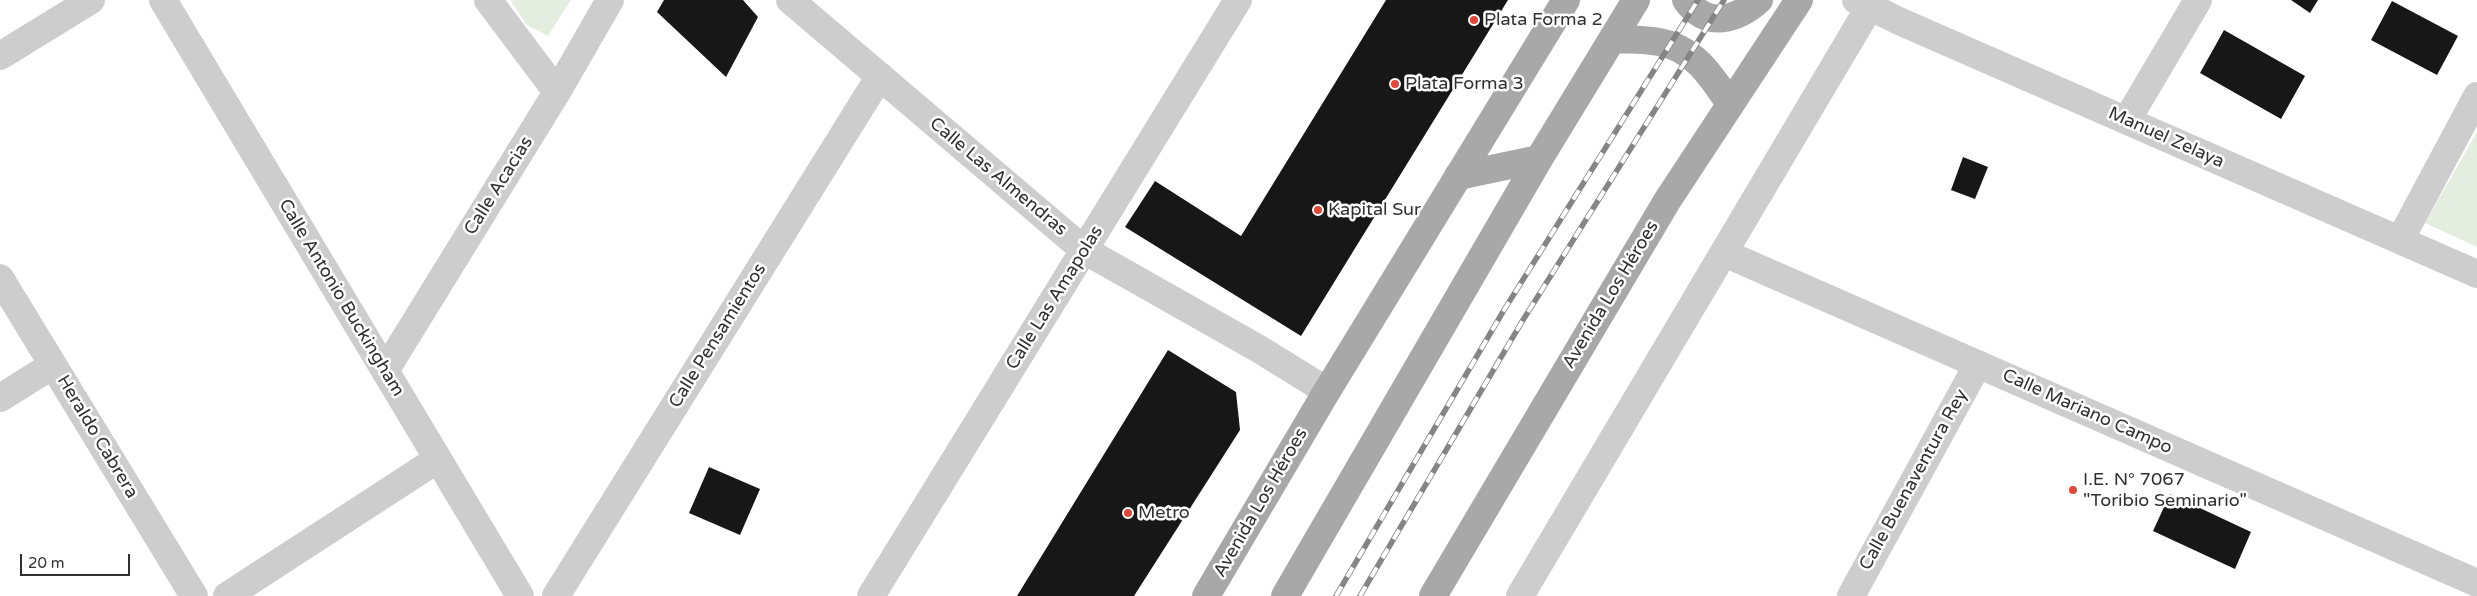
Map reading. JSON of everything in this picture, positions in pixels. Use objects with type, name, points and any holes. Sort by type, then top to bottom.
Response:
[{"type":"main road","name":"Avenida Los Héroes","points":[[1206,596],[1327,391],[1566,0]]},
{"type":"main road","points":[[1285,596],[1539,159],[1636,0]]},
{"type":"main road","points":[[1686,0],[1698,12],[1722,19],[1745,12],[1759,0]]},
{"type":"main road","name":"Avenida Los Héroes","points":[[1433,596],[1667,201],[1799,0]]},
{"type":"main road","points":[[1613,39],[1660,42],[1686,52],[1708,71],[1730,104]]},
{"type":"main road","points":[[1458,176],[1539,159]]},
{"type":"street","points":[[0,56],[91,0]]},
{"type":"street","name":"Calle Antonio Buckingham","points":[[163,0],[520,596]]},
{"type":"street","points":[[488,0],[557,92]]},
{"type":"street","name":"Calle Acacias","points":[[385,371],[557,92],[610,0]]},
{"type":"street","name":"Calle Las Almendras","points":[[790,0],[1084,250],[1259,349],[1327,391]]},
{"type":"street","points":[[2127,120],[2198,0]]},
{"type":"street","name":"Calle Las Amapolas","points":[[871,596],[1234,2]]},
{"type":"street","points":[[1520,596],[1724,253],[1866,2]]},
{"type":"street","name":"Manuel Zelaya","points":[[1866,2],[1898,21],[2477,274]]},
{"type":"street","name":"Calle Pensamientos","points":[[556,596],[880,76]]},
{"type":"street","points":[[2400,240],[2477,96]]},
{"type":"street","name":"Calle Mariano Campo","points":[[1724,253],[2477,584]]},
{"type":"street","name":"Heraldo Cabrera","points":[[0,278],[194,596]]},
{"type":"street","name":"Calle Buenaventura Rey","points":[[1851,596],[1978,364]]},
{"type":"street","points":[[0,398],[53,365]]},
{"type":"street","points":[[227,596],[438,459]]},
{"type":"shaded area","points":[[510,0],[571,0],[548,36],[527,25]]},
{"type":"shaded area","points":[[2477,132],[2477,247],[2425,223]]},
{"type":"building","points":[[664,0],[743,0],[758,17],[726,77],[657,12]]},
{"type":"building","points":[[1386,0],[1508,0],[1301,336],[1125,227],[1155,181],[1241,236]]},
{"type":"building","points":[[2291,0],[2318,0],[2310,13]]},
{"type":"building","points":[[2392,1],[2458,36],[2437,75],[2371,40]]},
{"type":"building","points":[[2224,30],[2305,76],[2281,119],[2200,73]]},
{"type":"building","points":[[1963,157],[1988,167],[1975,199],[1951,190]]},
{"type":"building","name":"Metro","points":[[1168,350],[1236,392],[1240,430],[1134,596],[1017,596]]},
{"type":"building","points":[[709,467],[760,489],[740,535],[689,513]]},
{"type":"building","points":[[2170,494],[2251,532],[2235,569],[2153,531]]},
{"type":"railway","points":[[1336,596],[1504,310],[1698,0]]},
{"type":"railway","points":[[1360,596],[1523,320],[1724,0]]},
{"type":"place","name":"Plata Forma 2","points":[[1474,20]]},
{"type":"place","name":"Plata Forma 3","points":[[1395,84]]},
{"type":"place","name":"Kapital Sur","points":[[1318,210]]},
{"type":"place","name":"I.E. N° 7067 \"Toribio Seminario\"","points":[[2073,490]]},
{"type":"place","name":"Metro","points":[[1128,513]]}]
